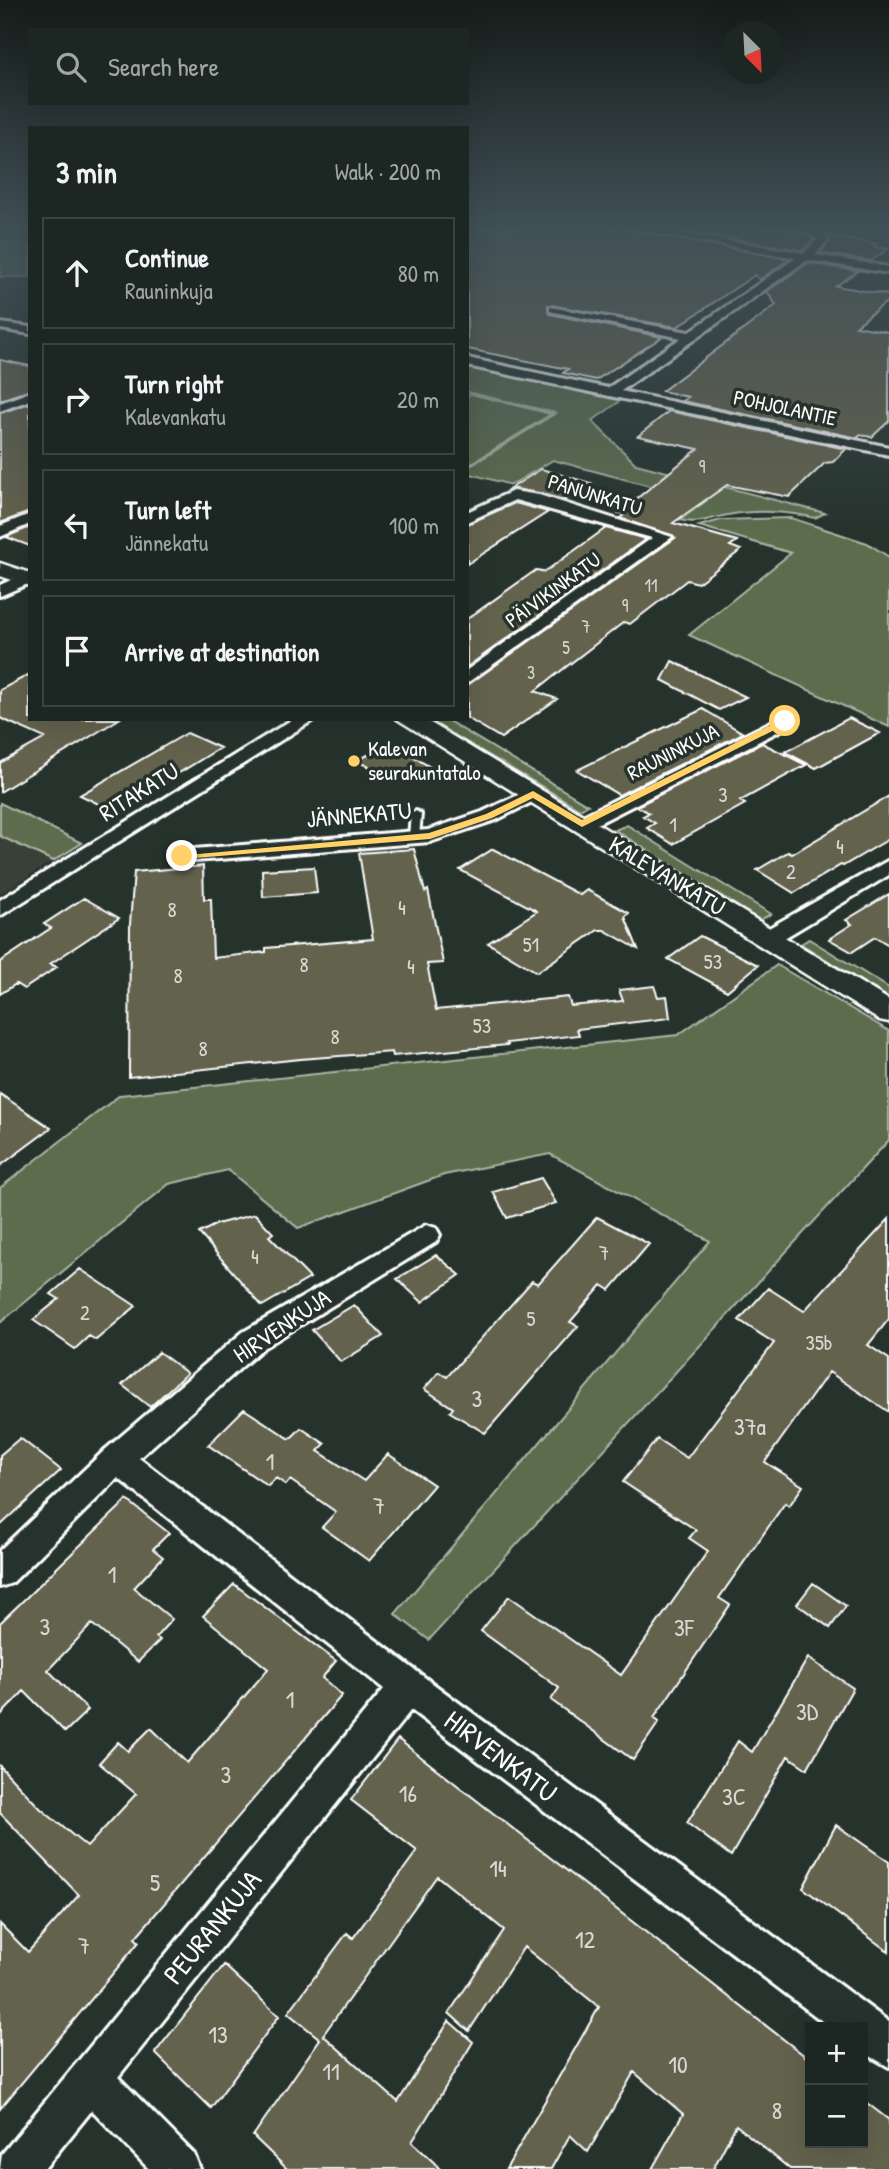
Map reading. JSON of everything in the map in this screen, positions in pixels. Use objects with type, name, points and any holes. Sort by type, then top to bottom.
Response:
[{"type":"street","points":[[657,329],[691,336]]},
{"type":"street","points":[[611,392],[701,329]]},
{"type":"street","name":"POHJOLANTIE","points":[[469,362],[889,451]]},
{"type":"street","points":[[0,407],[28,397]]},
{"type":"street","name":"PANUNKATU","points":[[469,518],[498,500],[513,495],[534,498],[664,537]]},
{"type":"street","points":[[0,532],[28,519]]},
{"type":"street","name":"PÄIVIKINKATU","points":[[469,677],[664,537]]},
{"type":"street","points":[[0,569],[28,580]]},
{"type":"street","points":[[0,591],[28,580]]},
{"type":"street","name":"RITAKATU","points":[[0,909],[303,721]]},
{"type":"street","name":"KALEVANKATU","points":[[411,721],[889,1013]]},
{"type":"street","name":"RAUNINKUJA","points":[[582,824],[785,721]]},
{"type":"street","name":"JÄNNEKATU","points":[[182,856],[430,836],[489,816],[533,794]]},
{"type":"street","points":[[768,938],[889,866]]},
{"type":"street","name":"HIRVENKUJA","points":[[0,1572],[117,1459],[253,1340],[426,1235]]},
{"type":"street","name":"HIRVENKATU","points":[[117,1459],[408,1686],[889,2047]]},
{"type":"street","name":"PEURANKUJA","points":[[17,2169],[408,1686]]},
{"type":"street","points":[[90,2078],[179,2169]]},
{"type":"lane","points":[[414,837],[416,814]]},
{"type":"shaded area","points":[[0,836],[53,861],[0,894]]},
{"type":"green space","points":[[469,364],[623,399],[592,421],[636,464],[825,513],[815,518],[749,512],[686,521],[680,520],[706,501],[553,460],[511,485],[469,474],[469,467],[556,413],[469,392]]},
{"type":"green space","points":[[471,394],[551,414],[469,465]]},
{"type":"green space","points":[[791,518],[867,543],[889,557],[889,727],[689,635],[791,553],[699,526],[721,520]]},
{"type":"green space","points":[[430,721],[448,721],[588,805],[580,809]]},
{"type":"green space","points":[[0,803],[82,843],[53,861],[0,836]]},
{"type":"green space","points":[[627,825],[771,914],[760,920],[615,830]]},
{"type":"green space","points":[[809,939],[889,988],[889,998],[801,944]]},
{"type":"green space","points":[[777,965],[889,1031],[889,1140],[429,1640],[395,1614],[710,1241],[550,1154],[444,1175],[298,1228],[228,1170],[169,1184],[0,1323],[0,1188],[120,1095],[678,1035]]},
{"type":"building","points":[[469,329],[624,329],[662,337],[596,380],[563,373],[568,369],[469,349]]},
{"type":"building","points":[[744,329],[874,329],[889,332],[889,421],[872,437],[860,435],[858,438],[682,401],[688,397],[662,391]]},
{"type":"building","points":[[0,360],[28,366],[28,391],[0,400]]},
{"type":"building","points":[[28,404],[28,513],[0,523],[0,413]]},
{"type":"building","points":[[669,411],[846,449],[833,462],[825,463],[789,497],[727,485],[673,523],[737,541],[730,546],[741,550],[698,583],[687,580],[630,624],[624,622],[535,691],[557,699],[501,738],[469,719],[469,684],[675,538],[620,518],[625,514],[619,513],[698,449],[638,436]]},
{"type":"building","points":[[541,469],[591,483],[565,500],[513,488],[506,491]]},
{"type":"building","points":[[515,503],[548,512],[469,563],[469,523]]},
{"type":"building","points":[[28,528],[28,545],[6,537]]},
{"type":"building","points":[[606,528],[646,539],[469,666],[469,618],[536,570],[543,572]]},
{"type":"building","points":[[672,661],[746,697],[719,710],[662,680]]},
{"type":"building","points":[[28,675],[28,721],[116,721],[0,792],[0,763],[45,738],[0,718],[0,690]]},
{"type":"building","points":[[703,709],[743,733],[619,795],[577,770]]},
{"type":"building","points":[[849,718],[880,733],[816,768],[785,752]]},
{"type":"building","points":[[187,733],[220,748],[115,812],[80,795]]},
{"type":"building","points":[[762,743],[806,765],[740,801],[745,804],[673,844],[647,828],[655,823],[643,816],[649,813],[637,806]]},
{"type":"building","points":[[392,744],[430,767],[403,780],[355,761]]},
{"type":"building","points":[[889,796],[889,839],[843,866],[794,893],[757,870],[788,852],[792,854]]},
{"type":"building","points":[[414,849],[425,892],[428,890],[443,963],[427,964],[436,1010],[568,997],[571,1006],[623,1001],[619,990],[654,986],[658,997],[667,996],[670,1018],[577,1029],[579,1035],[507,1043],[508,1045],[393,1056],[392,1052],[300,1059],[129,1077],[130,924],[134,872],[203,866],[204,899],[211,899],[213,958],[266,952],[266,948],[373,939],[359,853]]},
{"type":"building","points":[[493,849],[580,895],[587,890],[629,913],[625,917],[638,949],[604,930],[598,930],[537,972],[488,943],[537,911],[460,870]]},
{"type":"building","points":[[314,867],[317,893],[263,897],[262,870]]},
{"type":"building","points":[[889,894],[889,945],[875,937],[852,952],[829,939],[852,924],[846,920]]},
{"type":"building","points":[[84,898],[119,918],[50,964],[57,967],[24,989],[16,984],[0,994],[0,962],[51,928],[44,924]]},
{"type":"building","points":[[700,936],[758,965],[727,991],[668,959]]},
{"type":"building","points":[[0,1094],[51,1128],[0,1166]]},
{"type":"building","points":[[541,1178],[556,1203],[507,1218],[493,1192]]},
{"type":"building","points":[[255,1214],[273,1233],[269,1236],[310,1278],[262,1306],[199,1233],[217,1224]]},
{"type":"building","points":[[597,1217],[649,1244],[610,1290],[602,1285],[570,1322],[578,1326],[485,1433],[450,1412],[453,1408],[424,1389],[439,1372],[447,1377],[532,1281],[538,1284]]},
{"type":"building","points":[[889,1219],[889,1319],[868,1345],[889,1359],[889,1412],[829,1372],[765,1462],[803,1486],[789,1506],[785,1503],[719,1598],[730,1605],[654,1718],[659,1722],[633,1760],[551,1700],[559,1688],[481,1631],[509,1596],[621,1675],[708,1551],[689,1538],[696,1530],[623,1482],[657,1439],[687,1458],[774,1343],[739,1320],[768,1288],[804,1311]]},
{"type":"building","points":[[436,1255],[460,1275],[422,1302],[397,1279]]},
{"type":"building","points":[[80,1269],[136,1306],[96,1340],[89,1336],[75,1349],[33,1320],[59,1299],[51,1294]]},
{"type":"building","points":[[354,1305],[383,1336],[341,1362],[312,1330]]},
{"type":"building","points":[[159,1352],[187,1373],[150,1407],[122,1385]]},
{"type":"building","points":[[244,1409],[290,1439],[301,1428],[325,1444],[318,1451],[364,1481],[388,1454],[434,1485],[369,1561],[322,1527],[336,1512],[290,1480],[286,1485],[276,1478],[268,1486],[208,1445]]},
{"type":"building","points":[[20,1438],[61,1470],[0,1526],[0,1455]]},
{"type":"building","points":[[127,1500],[169,1533],[153,1549],[163,1557],[134,1588],[172,1619],[156,1637],[160,1640],[138,1662],[92,1624],[48,1670],[88,1710],[65,1732],[24,1691],[0,1716],[0,1623]]},
{"type":"building","points":[[813,1583],[846,1606],[830,1628],[797,1604]]},
{"type":"building","points":[[234,1584],[336,1661],[322,1678],[342,1695],[135,1938],[139,1942],[0,2109],[0,1924],[28,1952],[79,1895],[0,1813],[0,1766],[41,1809],[87,1847],[136,1794],[99,1763],[118,1742],[128,1751],[151,1728],[187,1763],[268,1669],[203,1616]]},
{"type":"building","points":[[808,1658],[853,1688],[807,1769],[788,1756],[731,1856],[687,1823],[738,1741],[752,1752]]},
{"type":"building","points":[[398,1739],[805,2056],[805,2148],[868,2148],[868,2104],[889,2120],[889,2169],[790,2169],[736,2125],[713,2169],[652,2169],[683,2114],[634,2072],[588,2152],[570,2135],[551,2169],[506,2169],[599,2007],[524,1947],[469,2031],[449,2013],[504,1930],[437,1876],[323,2035],[398,2102],[449,2021],[473,2042],[412,2142],[441,2169],[287,2169],[253,2136],[320,2039],[288,2013],[347,1933],[353,1938],[417,1851],[351,1800]]},
{"type":"building","points":[[836,1825],[889,1862],[889,1952],[803,1888]]},
{"type":"building","points":[[224,1965],[279,2016],[211,2108],[155,2053]]},
{"type":"place","name":"Kalevan seurakuntatalo","points":[[354,761]]},
{"type":"route","points":[[182,856],[430,836],[489,816],[533,794],[582,824],[785,721]]}]
